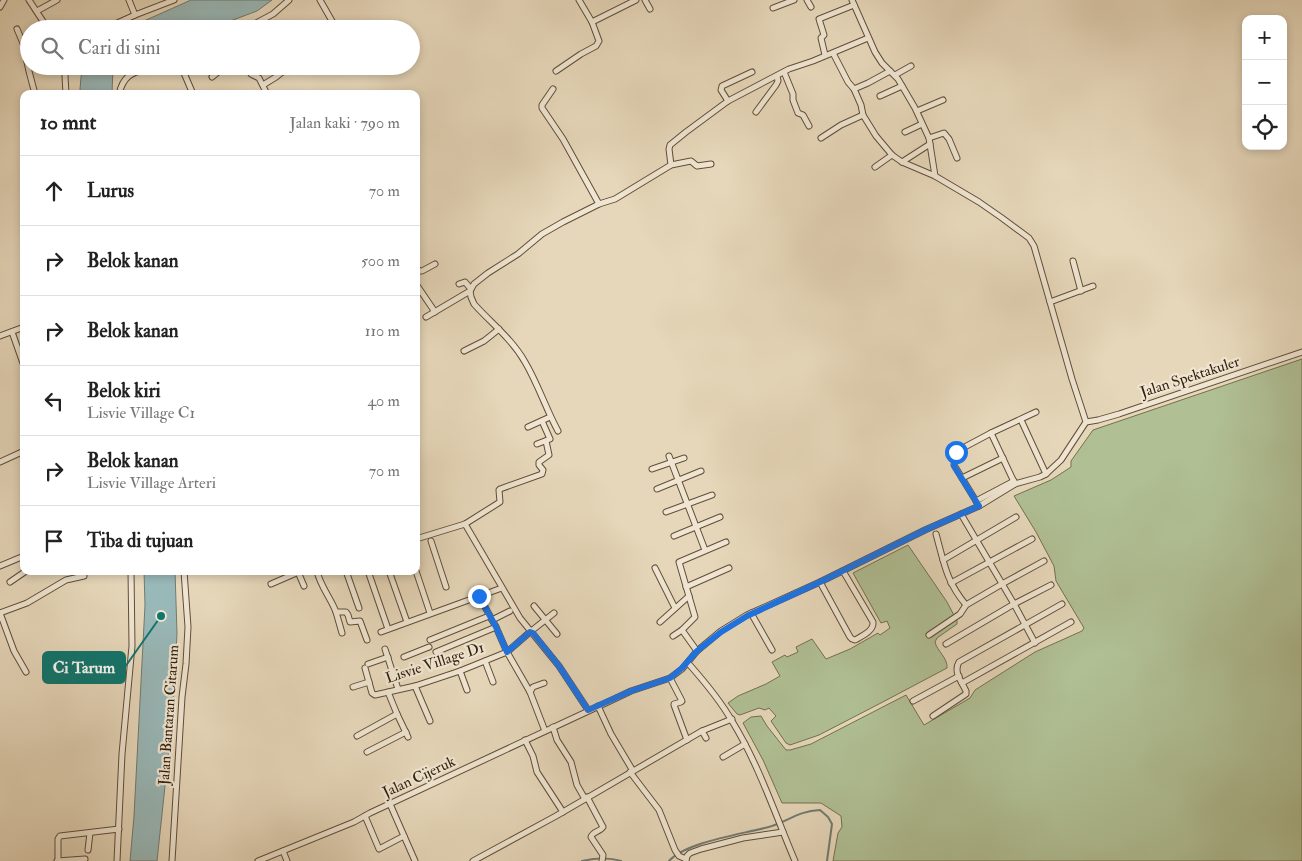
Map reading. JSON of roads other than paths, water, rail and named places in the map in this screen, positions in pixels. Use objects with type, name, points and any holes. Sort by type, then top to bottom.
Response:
[{"type":"street","points":[[29,0],[42,20]]},
{"type":"street","points":[[37,11],[57,0]]},
{"type":"street","points":[[129,0],[135,15]]},
{"type":"street","points":[[124,20],[174,0]]},
{"type":"street","points":[[262,20],[273,14],[289,0]]},
{"type":"street","points":[[320,0],[331,20]]},
{"type":"street","points":[[556,71],[598,44],[599,40],[592,22],[579,0]]},
{"type":"street","points":[[592,22],[636,0]]},
{"type":"street","points":[[645,0],[650,9]]},
{"type":"street","points":[[772,8],[794,0]]},
{"type":"street","points":[[807,0],[811,7]]},
{"type":"street","points":[[825,55],[821,38],[824,35],[819,19],[853,3],[874,52],[902,86],[917,112],[929,138],[935,176]]},
{"type":"street","points":[[18,29],[20,33]]},
{"type":"street","points":[[671,165],[670,146],[728,101],[784,72],[868,38]]},
{"type":"street","points":[[687,740],[674,705],[682,701],[670,678],[688,663],[697,651],[721,632],[751,613],[961,514],[1014,483],[1046,474],[1061,460],[1086,422],[1034,246],[1029,238],[979,202],[935,176],[902,162],[892,155],[876,136],[863,115],[854,89],[848,82],[833,53]]},
{"type":"street","points":[[854,89],[910,66]]},
{"type":"street","points":[[728,101],[721,90],[722,86],[752,72]]},
{"type":"street","points":[[784,72],[798,113],[803,115],[809,126]]},
{"type":"street","points":[[29,75],[34,90]]},
{"type":"street","points":[[65,75],[66,90]]},
{"type":"street","points":[[120,90],[122,82],[130,75]]},
{"type":"street","points":[[185,75],[191,90]]},
{"type":"street","points":[[253,75],[259,78],[265,90]]},
{"type":"street","points":[[263,85],[279,75]]},
{"type":"street","points":[[756,112],[776,85],[778,81],[777,76]]},
{"type":"street","points":[[880,96],[902,86]]},
{"type":"street","points":[[553,89],[542,104],[542,108],[563,139],[599,204]]},
{"type":"street","points":[[917,112],[943,100]]},
{"type":"street","points":[[821,138],[841,125],[863,115]]},
{"type":"street","points":[[905,132],[922,124]]},
{"type":"street","points":[[929,138],[944,133],[957,158]]},
{"type":"street","points":[[902,162],[930,144]]},
{"type":"street","points":[[874,167],[892,155]]},
{"type":"street","points":[[558,432],[524,361],[509,340],[474,304],[471,290],[474,284],[518,254],[542,234],[599,204],[616,200],[671,165],[689,162],[698,166],[711,164]]},
{"type":"street","points":[[1073,262],[1081,291]]},
{"type":"street","points":[[420,271],[435,264]]},
{"type":"street","points":[[459,284],[465,282],[471,290]]},
{"type":"street","points":[[1050,302],[1093,286]]},
{"type":"street","points":[[420,290],[435,312]]},
{"type":"street","points":[[426,317],[471,290]]},
{"type":"street","points":[[0,336],[20,329]]},
{"type":"street","points":[[464,351],[484,341],[499,329]]},
{"type":"street","points":[[12,332],[20,355]]},
{"type":"street","name":"Jalan Spektakuler","points":[[1086,422],[1119,414],[1302,352]]},
{"type":"street","points":[[977,504],[954,466],[956,452],[1036,412]]},
{"type":"street","points":[[528,427],[550,417]]},
{"type":"street","points":[[1021,420],[1046,474]]},
{"type":"street","points":[[537,444],[546,442],[550,438],[542,421]]},
{"type":"street","points":[[991,433],[1014,483]]},
{"type":"street","points":[[420,538],[465,524],[500,502],[500,488],[542,474],[543,470],[538,463],[550,453],[546,442]]},
{"type":"street","points":[[0,462],[20,453]]},
{"type":"street","points":[[652,469],[670,459],[684,458]]},
{"type":"street","points":[[962,478],[1003,458]]},
{"type":"street","points":[[670,459],[705,550]]},
{"type":"street","points":[[657,489],[701,471]]},
{"type":"street","points":[[666,512],[712,495]]},
{"type":"street","points":[[961,514],[1035,643]]},
{"type":"street","points":[[674,536],[720,517]]},
{"type":"street","points":[[943,560],[1016,517]]},
{"type":"street","points":[[465,524],[516,611],[530,632],[533,633],[559,666],[588,710]]},
{"type":"street","points":[[936,534],[944,566],[951,583],[966,606]]},
{"type":"street","points":[[951,583],[1032,539]]},
{"type":"street","points":[[431,541],[446,587]]},
{"type":"street","points":[[674,636],[695,618],[679,562],[726,542]]},
{"type":"street","points":[[0,566],[20,558]]},
{"type":"street","points":[[929,635],[960,614],[966,606],[1044,561]]},
{"type":"street","points":[[655,568],[676,608]]},
{"type":"street","points":[[686,587],[728,568]]},
{"type":"street","points":[[820,582],[850,636],[855,640],[872,629],[873,622],[843,571]]},
{"type":"street","points":[[10,582],[20,575]]},
{"type":"street","points":[[117,861],[122,754],[132,646],[131,575]]},
{"type":"street","name":"Jalan Bantaran Citarum","points":[[172,861],[188,628],[184,575]]},
{"type":"street","points":[[271,584],[292,575]]},
{"type":"street","points":[[300,575],[304,586]]},
{"type":"street","points":[[318,575],[336,612],[342,632]]},
{"type":"street","points":[[347,575],[359,608]]},
{"type":"street","points":[[369,575],[388,629]]},
{"type":"street","points":[[390,575],[406,622]]},
{"type":"street","points":[[417,575],[430,613]]},
{"type":"street","points":[[26,672],[14,651],[0,613],[27,603],[66,580],[84,576]]},
{"type":"street","points":[[946,644],[1014,604],[1051,585]]},
{"type":"street","points":[[381,632],[499,589]]},
{"type":"street","points":[[479,596],[507,652],[530,692],[545,731]]},
{"type":"street","points":[[660,622],[689,596]]},
{"type":"street","points":[[933,716],[965,696],[966,691],[956,668],[959,662],[1062,604]]},
{"type":"street","points":[[534,606],[557,634]]},
{"type":"street","points":[[430,640],[510,611]]},
{"type":"street","points":[[336,612],[346,612],[350,622]]},
{"type":"street","name":"Lisvie Village D1","points":[[369,682],[374,695],[416,686],[460,671],[507,652],[554,613]]},
{"type":"street","points":[[751,613],[772,650]]},
{"type":"street","points":[[340,625],[359,621],[367,640]]},
{"type":"street","points":[[962,683],[1071,622]]},
{"type":"street","points":[[436,652],[496,627]]},
{"type":"street","points":[[682,630],[697,651]]},
{"type":"street","points":[[404,657],[429,647]]},
{"type":"street","points":[[386,649],[398,689]]},
{"type":"street","points":[[353,687],[369,682],[366,666],[388,658]]},
{"type":"street","points":[[485,661],[493,682]]},
{"type":"street","points":[[688,663],[732,719],[745,744],[795,861]]},
{"type":"street","points":[[460,671],[467,690]]},
{"type":"street","points":[[913,701],[959,676]]},
{"type":"street","name":"Jalan Cijeruk","points":[[258,861],[354,822],[588,710],[631,691],[670,678]]},
{"type":"street","points":[[530,692],[533,687],[544,683]]},
{"type":"street","points":[[416,686],[430,721]]},
{"type":"street","points":[[367,752],[407,734],[388,692]]},
{"type":"street","points":[[598,706],[631,772],[659,810],[681,858],[743,838],[782,831]]},
{"type":"street","points":[[357,736],[397,714]]},
{"type":"street","points":[[473,861],[702,731],[732,719]]},
{"type":"street","points":[[553,727],[557,740],[571,762],[577,785],[603,827],[591,837],[602,859]]},
{"type":"street","points":[[702,731],[706,738]]},
{"type":"street","points":[[525,740],[533,756],[537,772],[562,812]]},
{"type":"street","points":[[723,757],[745,744]]},
{"type":"street","points":[[390,804],[415,861]]},
{"type":"street","points":[[365,816],[380,850],[404,836]]},
{"type":"street","points":[[85,859],[57,861],[58,839],[60,836],[119,829]]},
{"type":"street","points":[[88,850],[90,833]]},
{"type":"street","points":[[283,851],[287,861]]},
{"type":"water","points":[[191,0],[272,0],[257,11],[233,20],[146,20]]},
{"type":"water","points":[[81,75],[113,75],[112,90],[80,89]]},
{"type":"water","points":[[144,575],[175,575],[177,633],[173,711],[157,861],[130,861],[134,816],[145,605]]},
{"type":"waterway","points":[[669,861],[677,854],[702,843],[772,826],[800,814],[820,810],[828,817],[832,824],[827,861]]},
{"type":"waterway","points":[[582,861],[602,858],[621,861]]},
{"type":"place","name":"Ci Tarum","points":[[161,616]]}]
